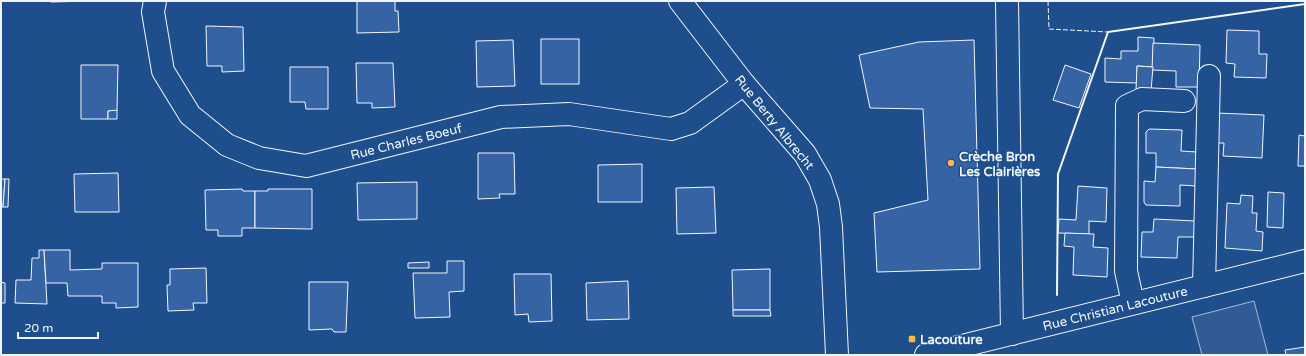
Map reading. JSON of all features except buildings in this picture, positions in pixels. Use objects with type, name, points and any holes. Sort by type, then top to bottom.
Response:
[{"type":"street","name":"Rue Charles Boeuf","points":[[155,1],[153,12],[162,71],[190,115],[227,145],[259,158],[306,166],[501,117],[568,114],[671,129],[690,123],[744,84]]},
{"type":"street","name":"Rue Berty Albrecht","points":[[680,1],[744,84],[805,154],[820,180],[828,204],[831,227],[838,355]]},
{"type":"street","points":[[1007,1],[1012,334]]},
{"type":"street","points":[[1204,286],[1209,76]]},
{"type":"street","points":[[1134,303],[1126,271],[1127,106],[1142,100],[1184,101]]},
{"type":"street","name":"Rue Christian Lacouture","points":[[926,355],[977,349],[1012,334],[1305,261]]},
{"type":"shaded area","points":[[1254,301],[1268,355],[1202,355],[1192,317]]},
{"type":"fence","points":[[1048,1],[1049,29],[1108,32]]},
{"type":"wall","points":[[1057,295],[1058,174],[1108,32],[1305,4]]},
{"type":"place","name":"Crèche Bron Les Clairières","points":[[951,163]]},
{"type":"place","name":"Lacouture","points":[[912,339]]}]
